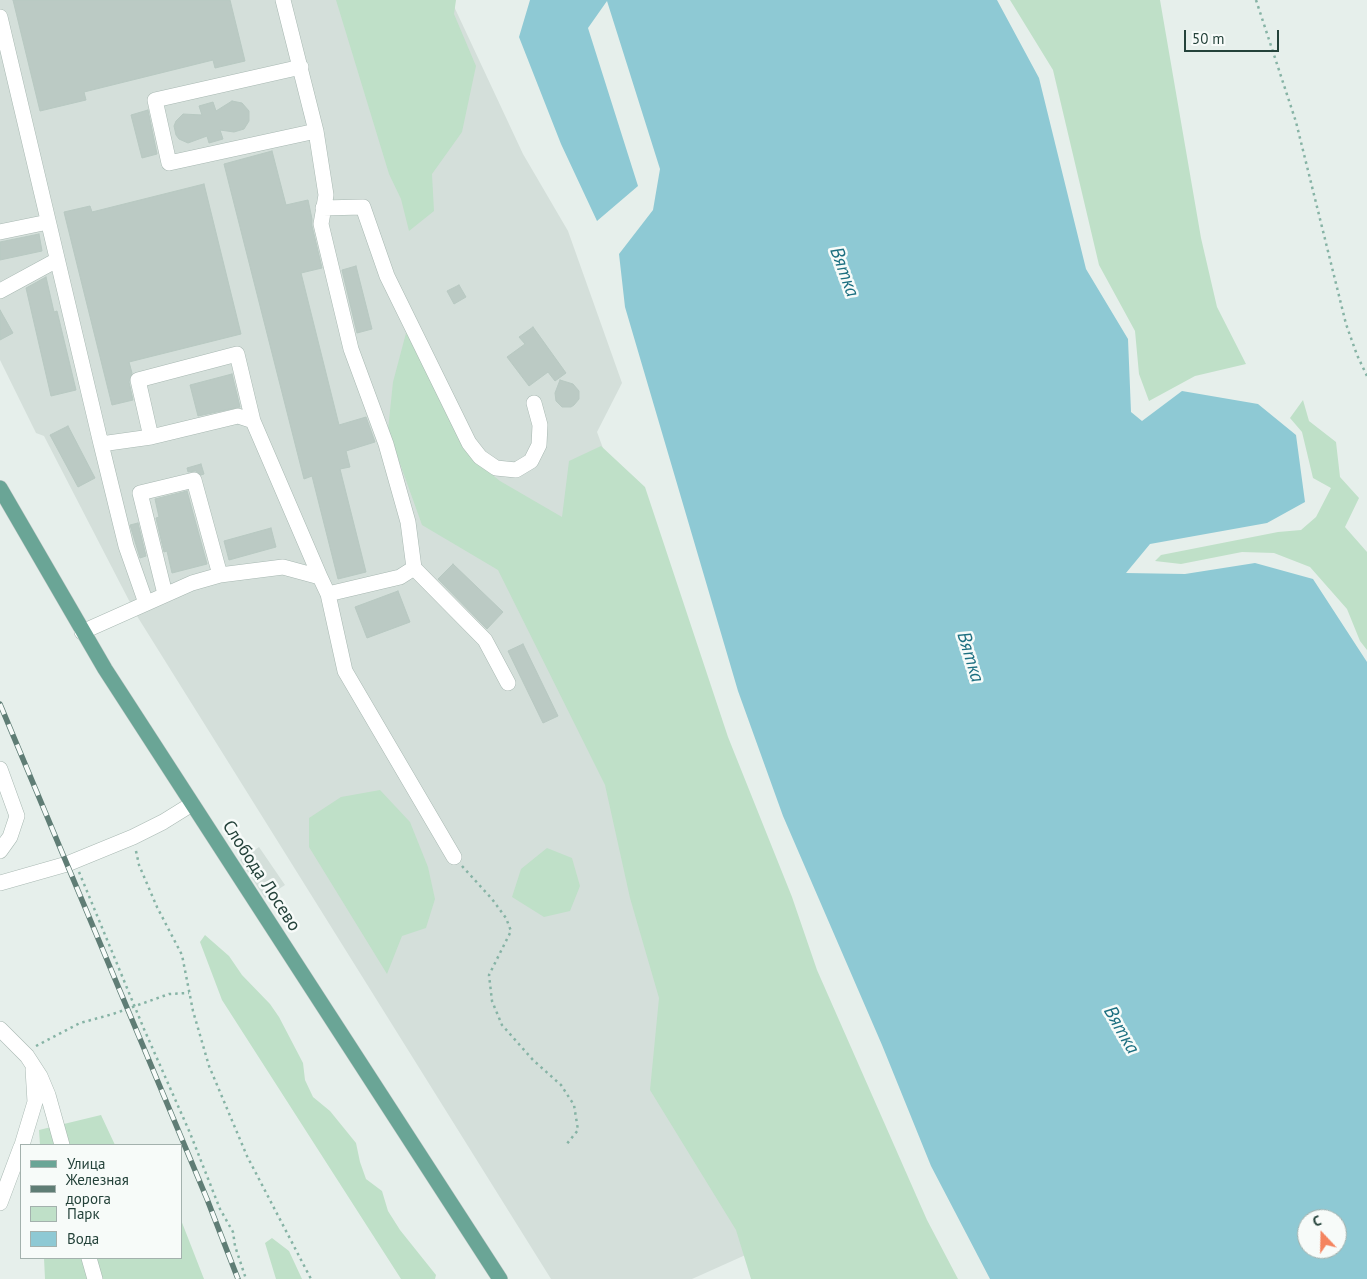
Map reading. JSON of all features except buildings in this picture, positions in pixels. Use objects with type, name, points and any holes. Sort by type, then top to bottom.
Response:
[{"type":"main road","name":"Слобода Лосево","points":[[0,488],[82,632],[500,1279]]},
{"type":"street","points":[[283,0],[316,131],[326,195],[320,224],[351,348],[386,444],[408,522],[414,568],[485,640],[508,683]]},
{"type":"street","points":[[0,17],[123,537],[146,603]]},
{"type":"street","points":[[300,67],[155,100],[169,163],[316,131]]},
{"type":"street","points":[[323,208],[363,207],[387,276],[469,443],[480,457],[496,468],[516,470],[531,461],[540,445],[540,425],[534,403]]},
{"type":"street","points":[[0,232],[48,222]]},
{"type":"street","points":[[0,291],[57,260]]},
{"type":"street","points":[[151,437],[138,380],[237,354],[254,421],[328,594],[345,671],[454,857]]},
{"type":"street","points":[[101,444],[151,437],[238,416],[254,421]]},
{"type":"street","points":[[165,594],[140,493],[194,480],[220,575]]},
{"type":"street","points":[[82,632],[165,594],[192,583],[220,575],[283,567],[320,577]]},
{"type":"street","points":[[328,594],[400,577],[414,568]]},
{"type":"street","points":[[0,769],[17,816],[10,836],[0,851]]},
{"type":"street","points":[[0,883],[74,862],[163,822],[192,804]]},
{"type":"street","points":[[0,1029],[30,1061],[40,1076],[48,1095],[62,1144]]},
{"type":"street","points":[[23,1144],[34,1102],[30,1061]]},
{"type":"street","points":[[0,1203],[20,1151]]},
{"type":"street","points":[[89,1259],[95,1279]]},
{"type":"path","points":[[1256,0],[1296,122],[1346,324],[1367,376]]},
{"type":"path","points":[[132,837],[140,865],[182,955],[192,1011],[209,1066],[247,1156],[311,1279]]},
{"type":"path","points":[[454,857],[506,918],[511,931],[490,975],[492,1001],[502,1025],[533,1060],[561,1084],[574,1105],[578,1130],[566,1145]]},
{"type":"path","points":[[74,862],[220,1208],[233,1232],[235,1246],[246,1279]]},
{"type":"path","points":[[30,1061],[36,1045],[80,1023],[114,1014],[169,994],[189,994]]},
{"type":"shaded area","points":[[0,0],[451,0],[523,154],[568,231],[622,383],[597,432],[879,1195],[692,1279],[551,1279],[137,616],[44,436],[36,433],[0,360]]},
{"type":"shaded area","points":[[259,847],[285,885],[265,898],[240,860]]},
{"type":"green space","points":[[336,0],[456,0],[454,14],[476,66],[462,132],[432,174],[434,211],[409,231],[401,199],[389,174]]},
{"type":"green space","points":[[1010,0],[1160,0],[1201,238],[1217,307],[1246,364],[1195,376],[1149,401],[1139,374],[1135,331],[1099,265],[1053,70]]},
{"type":"green space","points":[[406,333],[474,460],[500,481],[562,517],[569,461],[601,446],[645,487],[728,737],[792,897],[817,970],[927,1220],[958,1279],[751,1279],[736,1230],[650,1090],[659,998],[630,898],[605,785],[498,570],[422,525],[388,430],[393,382]]},
{"type":"green space","points":[[1303,400],[1309,421],[1336,442],[1340,477],[1359,498],[1345,527],[1367,552],[1367,650],[1360,641],[1347,609],[1310,567],[1274,553],[1242,552],[1181,564],[1155,561],[1161,555],[1278,532],[1301,530],[1316,517],[1331,488],[1313,478],[1302,432],[1290,418]]},
{"type":"green space","points":[[380,790],[410,822],[428,867],[435,899],[426,928],[402,936],[387,974],[309,847],[309,818],[341,797]]},
{"type":"green space","points":[[547,848],[572,858],[580,886],[570,911],[544,917],[512,897],[521,869]]},
{"type":"green space","points":[[205,935],[229,956],[242,975],[270,1004],[279,1017],[303,1063],[305,1080],[313,1097],[330,1111],[356,1143],[366,1179],[382,1191],[388,1211],[400,1230],[436,1275],[435,1279],[401,1279],[222,1000],[200,942]]},
{"type":"green space","points":[[101,1115],[115,1144],[40,1144],[39,1130]]},
{"type":"green space","points":[[182,1223],[204,1279],[45,1279],[44,1259],[182,1259]]},
{"type":"green space","points":[[272,1238],[289,1251],[302,1279],[276,1279],[265,1243]]},
{"type":"water","name":"Вятка","points":[[530,0],[997,0],[1039,78],[1086,269],[1128,339],[1131,412],[1142,421],[1182,391],[1258,404],[1296,435],[1305,502],[1267,523],[1150,544],[1126,573],[1185,574],[1255,563],[1313,579],[1367,662],[1367,1279],[990,1279],[931,1166],[882,1045],[783,816],[738,691],[625,307],[619,254],[653,210],[660,169],[607,1],[588,28],[638,186],[597,221],[561,144],[519,37]]},
{"type":"railway","points":[[0,704],[207,1199],[238,1279]]}]
